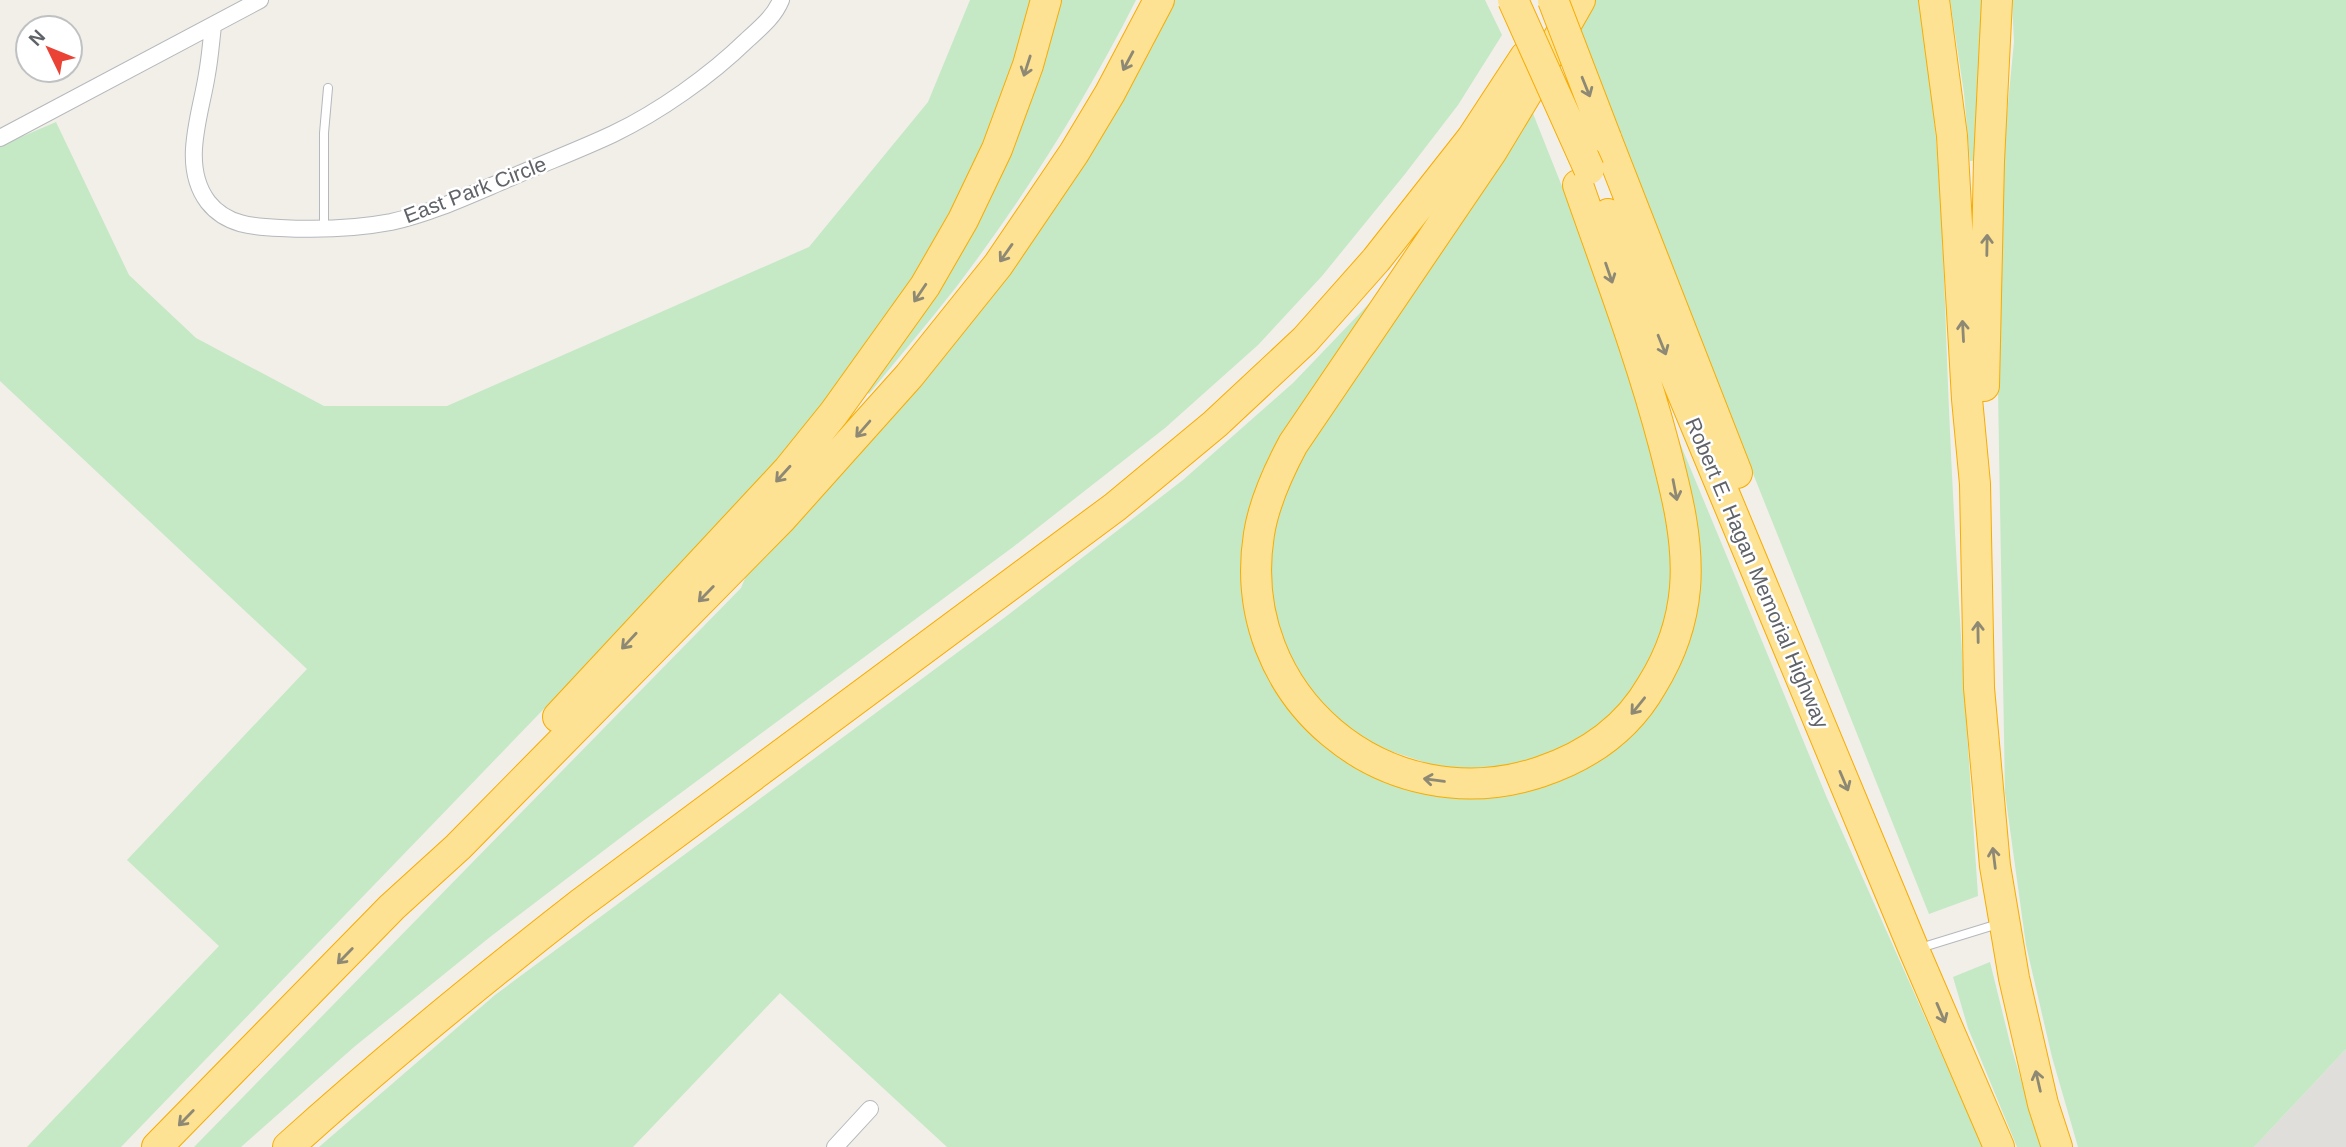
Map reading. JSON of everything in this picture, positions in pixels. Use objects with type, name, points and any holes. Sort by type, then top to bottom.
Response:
[{"type":"highway","points":[[393,907],[448,835],[788,470],[834,413],[899,323],[925,286],[963,220],[997,149],[1028,65],[1046,0]]},
{"type":"highway","points":[[158,1147],[780,519],[909,376],[998,265],[1074,153],[1110,93],[1159,0]]},
{"type":"highway","name":"Robert E. Hagan Memorial Highway","points":[[1513,0],[1539,55],[1583,177],[1826,738],[1999,1147]]},
{"type":"highway","points":[[264,1147],[391,1035],[466,974],[600,870],[1070,521],[1205,413],[1292,331],[1389,222],[1460,128],[1511,45],[1532,0]]},
{"type":"highway","points":[[1553,0],[1800,636],[1826,738]]},
{"type":"highway","points":[[288,1147],[412,1039],[519,951],[1115,507],[1215,424],[1305,340],[1376,260],[1472,138],[1509,85],[1559,0]]},
{"type":"highway","points":[[1580,0],[1492,151],[1293,444],[1271,491],[1259,534],[1257,587],[1261,613],[1283,677],[1305,707],[1349,747],[1406,774],[1465,784],[1500,782],[1564,764],[1592,750],[1620,726],[1644,699],[1670,651],[1684,597],[1682,524],[1650,390],[1583,177]]},
{"type":"highway","points":[[1934,0],[1952,136],[1967,399],[1975,484],[1979,688],[1991,828],[2014,978],[2057,1147]]},
{"type":"highway","points":[[1975,484],[1983,447],[1989,161],[1997,0]]},
{"type":"street","points":[[0,138],[260,0]]},
{"type":"street","name":"East Park Circle","points":[[213,26],[207,75],[195,133],[194,155],[200,187],[208,202],[232,221],[261,227],[349,229],[393,221],[430,210],[614,133],[653,112],[734,53],[768,20],[781,0]]},
{"type":"street","points":[[835,1147],[870,1109]]},
{"type":"lane","points":[[324,230],[324,132],[328,88]]},
{"type":"lane","points":[[1914,950],[2004,923]]},
{"type":"shaded area","points":[[2346,1049],[2346,1147],[2254,1147]]},
{"type":"green space","points":[[970,0],[1033,0],[1012,77],[960,193],[892,314],[792,447],[706,541],[121,1147],[27,1147],[219,946],[127,860],[307,669],[0,381],[0,146],[56,122],[129,275],[196,338],[324,406],[447,406],[809,247],[928,102]]},
{"type":"green space","points":[[1056,0],[1136,0],[1075,111],[1006,218],[957,286],[869,394],[863,389]]},
{"type":"green space","points":[[1173,0],[1485,0],[1502,35],[1458,105],[1322,276],[1258,345],[1165,428],[1013,547],[490,937],[354,1047],[241,1147],[194,1147],[741,588],[749,569],[898,412],[1023,256],[1153,46]]},
{"type":"green space","points":[[1593,0],[1918,0],[1933,102],[1937,153],[1955,531],[1978,896],[1929,914],[1577,33]]},
{"type":"green space","points":[[1950,0],[1988,0],[1982,160],[1970,161],[1964,93]]},
{"type":"green space","points":[[2012,0],[2346,0],[2346,1049],[2254,1147],[2078,1147],[2052,1057],[2026,945],[2005,793],[1998,389],[2003,155],[2014,42]]},
{"type":"green space","points":[[1532,111],[1598,277],[1650,443],[1665,498],[1673,553],[1673,587],[1666,624],[1651,664],[1630,696],[1603,724],[1540,762],[1451,771],[1360,741],[1294,673],[1272,617],[1268,559],[1278,502],[1301,455]]},
{"type":"green space","points":[[1384,288],[1245,546],[1323,740],[1522,790],[1671,670],[1673,439],[1677,436],[1827,798],[1983,1147],[947,1147],[780,993],[633,1147],[319,1147],[495,995],[1004,618],[1183,480],[1293,383]]},
{"type":"green space","points":[[1990,962],[2010,1043],[2041,1147],[2017,1147],[1968,1028],[1953,977]]}]
